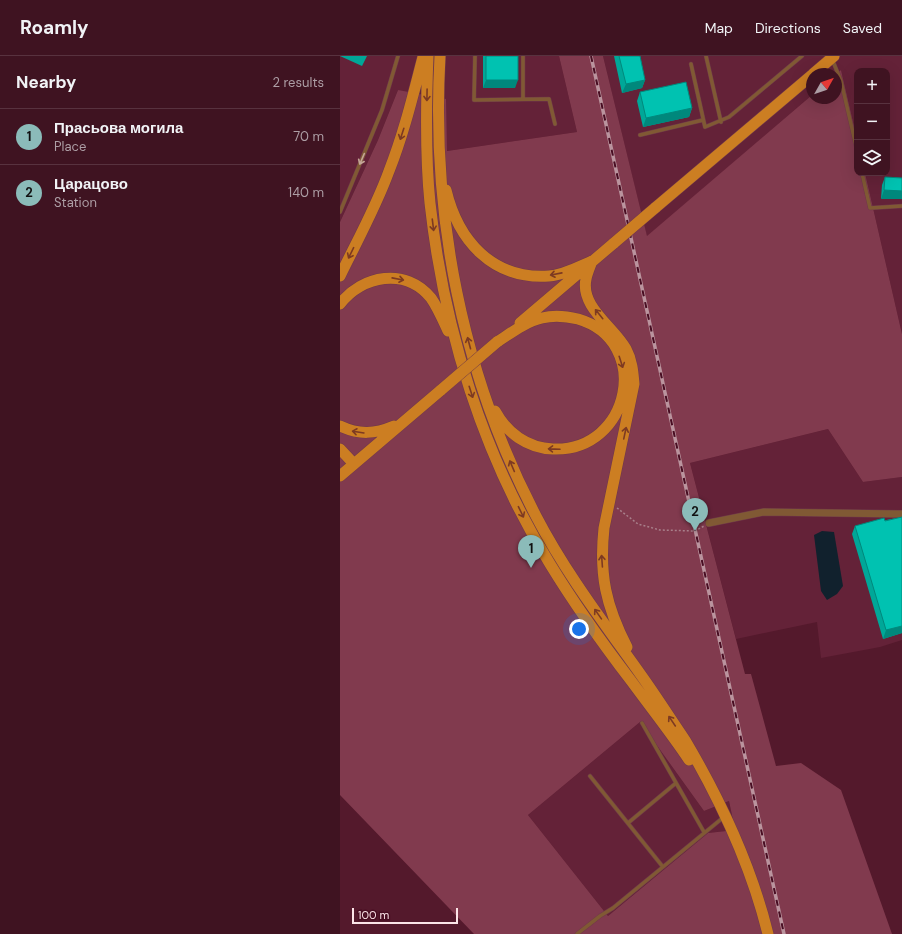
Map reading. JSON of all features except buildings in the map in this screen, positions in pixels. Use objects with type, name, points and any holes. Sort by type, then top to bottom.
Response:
[{"type":"main road","points":[[340,276],[376,204],[389,172],[410,112],[423,56]]},
{"type":"main road","points":[[428,56],[426,123],[430,202],[444,294],[470,392],[503,474],[526,522],[549,563],[598,636],[677,742],[726,815]]},
{"type":"main road","points":[[440,56],[438,158],[442,202],[450,263],[468,341],[481,386],[510,462],[536,516],[583,594],[642,676],[685,740],[726,815],[751,878],[768,934]]},
{"type":"main road","points":[[819,68],[832,57]]},
{"type":"main road","points":[[340,476],[806,79]]},
{"type":"main road","points":[[438,158],[454,215],[462,232],[486,258],[502,268],[534,275],[549,276],[564,273],[592,261]]},
{"type":"main road","points":[[592,261],[586,279],[588,299],[626,350],[632,365],[634,384],[604,528],[602,552],[603,581],[611,612],[642,676]]},
{"type":"main road","points":[[340,304],[355,288],[367,281],[380,278],[394,278],[410,282],[421,288],[430,297],[437,308],[460,358]]},
{"type":"main road","points":[[481,386],[499,419],[508,431],[518,439],[546,449],[576,447],[590,442],[611,424],[623,400],[625,387],[624,373],[615,348],[597,328],[584,321],[556,316],[543,317],[529,322],[497,342]]},
{"type":"main road","points":[[340,426],[349,431],[374,434],[403,422]]},
{"type":"main road","points":[[340,449],[354,464]]},
{"type":"street","points":[[709,523],[764,512],[902,514]]},
{"type":"lane","points":[[340,212],[382,110],[398,56]]},
{"type":"lane","points":[[475,56],[474,100],[549,99],[555,124]]},
{"type":"lane","points":[[523,56],[523,99]]},
{"type":"lane","points":[[706,56],[721,122]]},
{"type":"lane","points":[[691,64],[705,127],[721,122],[802,56]]},
{"type":"lane","points":[[832,57],[841,82],[855,140]]},
{"type":"lane","points":[[640,135],[703,120]]},
{"type":"lane","points":[[863,176],[870,208],[902,206]]},
{"type":"lane","points":[[642,723],[704,832]]},
{"type":"lane","points":[[590,776],[663,867]]},
{"type":"lane","points":[[628,823],[676,783]]},
{"type":"lane","points":[[577,934],[613,908],[726,815]]},
{"type":"path","points":[[609,504],[626,513],[638,524],[660,530],[695,531],[709,523]]},
{"type":"shaded area","points":[[340,56],[559,56],[577,132],[447,151],[398,90],[378,140],[340,222]]},
{"type":"shaded area","points":[[559,56],[603,56],[647,236],[806,100],[806,104],[842,104],[842,74],[854,126],[854,176],[866,176],[902,334],[902,477],[863,482],[828,429],[690,463],[745,674],[751,674],[776,766],[801,763],[841,790],[892,934],[474,934],[340,795],[340,222],[378,140],[398,90],[446,99],[447,151],[577,132]],"holes":[[[640,722],[704,811],[729,801],[735,830],[708,833],[608,916],[528,815]]]},
{"type":"shaded area","points":[[603,56],[902,56],[902,334],[866,176],[890,176],[890,68],[854,68],[854,126],[842,74],[842,68],[806,68],[806,100],[647,237]]},
{"type":"shaded area","points":[[828,429],[863,482],[902,477],[902,640],[880,647],[821,658],[817,622],[736,639],[690,463]]},
{"type":"shaded area","points":[[640,722],[704,811],[729,801],[735,830],[708,833],[608,916],[528,815]]},
{"type":"water","points":[[822,531],[834,532],[843,586],[837,594],[827,600],[821,591],[814,535]]},
{"type":"railway","points":[[591,56],[784,934]]},
{"type":"place","name":"Царацово","points":[[695,531]]},
{"type":"place","name":"Прасьова могила","points":[[531,568]]}]
